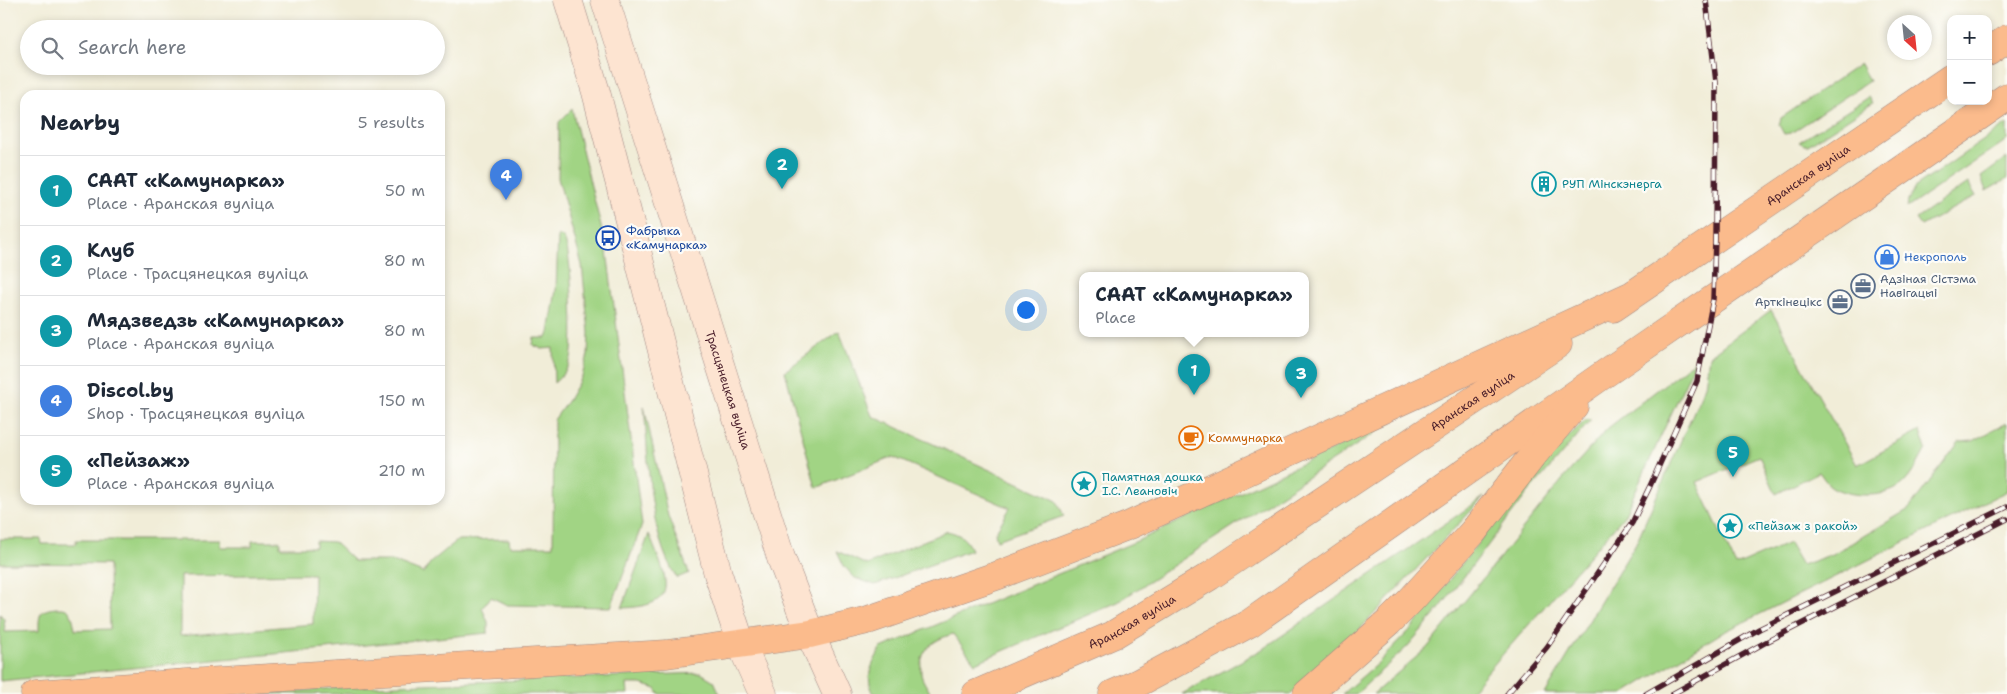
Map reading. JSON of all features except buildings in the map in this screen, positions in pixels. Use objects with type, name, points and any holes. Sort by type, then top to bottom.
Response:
[{"type":"main road","points":[[568,0],[596,92],[718,574],[741,644],[763,694]]},
{"type":"main road","name":"Трасцянецкая вуліца","points":[[605,0],[781,558],[810,634],[837,694]]},
{"type":"main road","points":[[1992,49],[2007,38]]},
{"type":"main road","points":[[596,92],[630,81]]},
{"type":"main road","name":"Аранская вуліца","points":[[981,693],[1113,635],[1210,576],[1628,297],[1947,81]]},
{"type":"main road","points":[[1113,694],[1250,623],[1600,377],[2007,97]]},
{"type":"main road","points":[[35,694],[667,654],[810,634],[868,620],[998,575],[1130,525],[1628,297]]},
{"type":"main road","points":[[1307,694],[1389,622],[1416,594],[1473,532],[1534,454],[1600,377]]},
{"type":"green space","points":[[1860,64],[1869,81],[1791,133],[1784,134],[1779,125],[1781,118]]},
{"type":"green space","points":[[1869,97],[1873,103],[1808,145],[1799,142]]},
{"type":"green space","points":[[572,109],[607,251],[642,525],[611,607],[507,605],[491,597],[482,608],[488,622],[488,633],[0,681],[0,614],[4,619],[5,632],[39,631],[39,621],[43,611],[58,608],[69,611],[75,630],[110,629],[109,564],[0,563],[0,539],[41,539],[42,544],[76,544],[76,540],[220,540],[220,547],[252,547],[252,541],[280,541],[280,547],[315,547],[315,541],[334,542],[354,561],[392,561],[423,573],[431,562],[458,540],[509,539],[510,546],[553,546],[554,420],[582,376],[588,355],[589,333],[582,265],[558,178],[559,122]],"holes":[[[314,574],[313,624],[180,636],[180,576]]]},
{"type":"green space","points":[[2007,124],[2007,140],[1907,208],[1914,188]]},
{"type":"green space","points":[[2007,158],[2007,179],[1986,191],[1981,177]]},
{"type":"green space","points":[[1968,183],[1976,196],[1921,226],[1916,219]]},
{"type":"green space","points":[[558,235],[564,239],[567,247],[572,297],[573,335],[570,362],[560,378],[554,383],[553,348],[542,349],[533,345],[534,338],[547,338],[549,333],[556,290]]},
{"type":"green space","points":[[1771,310],[1857,465],[1920,431],[1926,449],[1905,482],[1898,488],[1880,494],[1859,495],[1840,491],[1830,486],[1819,472],[1776,494],[1759,456],[1697,482],[1736,566],[1789,543],[1802,565],[1833,554],[1909,509],[1959,442],[1973,441],[2007,423],[2007,491],[1720,634],[1623,694],[1545,694],[1636,543],[1705,386],[1709,356]]},
{"type":"green space","points":[[839,331],[872,416],[1057,501],[1064,516],[997,540],[995,533],[1010,508],[893,457],[816,488],[785,371]]},
{"type":"green space","points":[[1696,360],[1624,516],[1468,694],[1373,694],[1427,648],[1567,474],[1608,428]]},
{"type":"green space","points":[[644,406],[668,516],[689,573],[677,578],[667,560],[655,518],[651,495]]},
{"type":"green space","points":[[1586,420],[1591,420],[1527,494],[1437,612],[1407,647],[1356,694],[1342,694],[1378,663],[1412,628],[1521,487],[1558,446]]},
{"type":"green space","points":[[1393,421],[1118,602],[975,663],[953,634],[946,636],[929,647],[922,658],[921,675],[931,694],[874,694],[869,676],[872,665],[881,648],[1137,541]]},
{"type":"green space","points":[[1484,497],[1344,646],[1291,694],[1182,694],[1261,650]]},
{"type":"green space","points":[[947,531],[962,537],[971,550],[875,585],[855,578],[844,566],[837,551],[867,565]]},
{"type":"green space","points":[[649,534],[664,575],[665,586],[662,595],[655,602],[642,606],[622,608]]},
{"type":"green space","points":[[701,673],[714,681],[720,694],[659,694],[656,689],[641,684],[627,684],[628,694],[262,694],[349,687]]},
{"type":"railway","points":[[1507,694],[1547,647],[1632,523],[1697,381],[1713,299],[1715,239],[1716,82],[1706,0]]},
{"type":"railway","points":[[1646,694],[1759,629],[2007,507]]},
{"type":"railway","points":[[1672,694],[1766,642],[2007,519]]},
{"type":"place","name":"РУП Мінскэнерга","points":[[1544,184]]},
{"type":"place","name":"Клуб","points":[[782,189]]},
{"type":"place","name":"Discol.by","points":[[506,200]]},
{"type":"place","name":"Фабрыка «Камунарка»","points":[[608,238]]},
{"type":"place","name":"Некрополь","points":[[1887,257]]},
{"type":"place","name":"Адзіная Сістэма Навігацыі","points":[[1863,286]]},
{"type":"place","name":"Арткінецікс","points":[[1840,302]]},
{"type":"place","name":"СААТ «Камунарка»","points":[[1194,395]]},
{"type":"place","name":"Мядзведзь «Камунарка»","points":[[1301,398]]},
{"type":"place","name":"Коммунарка","points":[[1191,438]]},
{"type":"place","name":"«Пейзаж»","points":[[1733,477]]},
{"type":"place","name":"Памятная дошка І.С. Леановіч","points":[[1084,484]]},
{"type":"place","name":"«Пейзаж з ракой»","points":[[1730,526]]}]
